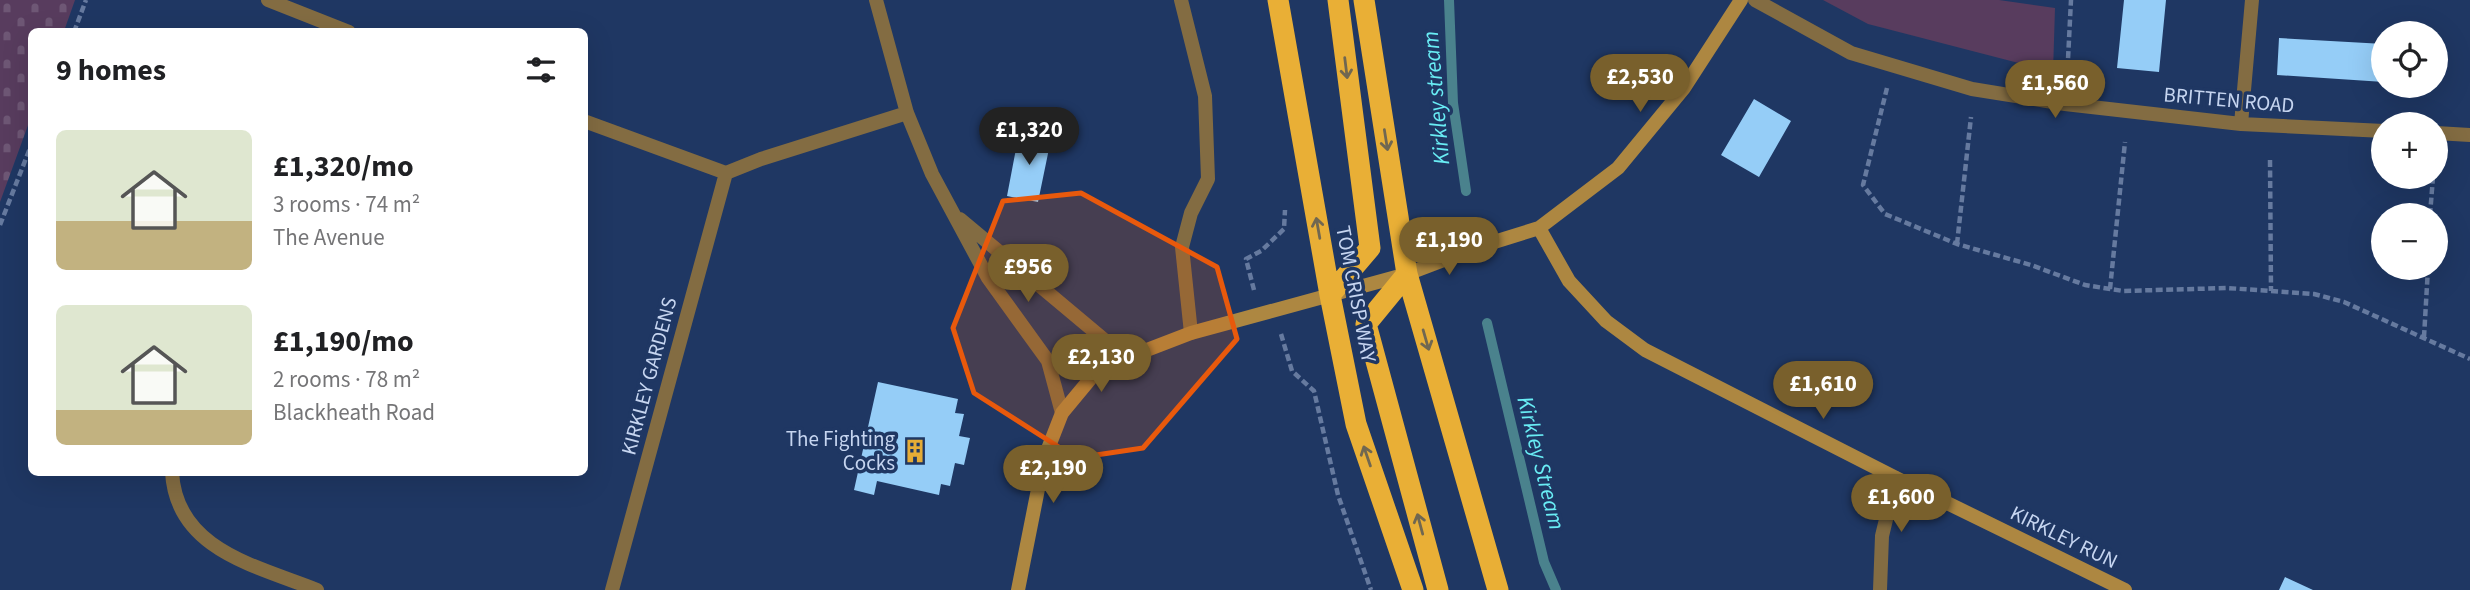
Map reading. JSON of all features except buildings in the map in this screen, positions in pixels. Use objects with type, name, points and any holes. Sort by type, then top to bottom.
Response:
[{"type":"highway","name":"TOM CRISP WAY","points":[[1278,0],[1330,295],[1356,424],[1413,590]]},
{"type":"highway","points":[[1330,295],[1370,248],[1338,0]]},
{"type":"highway","points":[[1364,0],[1407,274],[1498,590]]},
{"type":"highway","points":[[1407,274],[1366,324],[1438,590]]},
{"type":"street","points":[[268,0],[312,25]]},
{"type":"street","points":[[876,0],[907,113],[932,174],[988,278],[1048,361],[1062,413]]},
{"type":"street","points":[[1181,0],[1205,96],[1208,179],[1191,213],[1182,247],[1191,333]]},
{"type":"street","points":[[1018,590],[1044,459],[1062,413],[1091,378],[1126,359],[1191,333],[1407,274],[1478,247],[1539,228],[1618,168],[1684,88],[1741,0]]},
{"type":"street","name":"BRITTEN ROAD","points":[[1755,0],[1851,53],[1972,89],[2065,104],[2241,124],[2371,130]]},
{"type":"street","points":[[2241,124],[2252,0]]},
{"type":"street","points":[[588,122],[726,173],[761,159],[907,113]]},
{"type":"street","points":[[2448,134],[2470,135]]},
{"type":"street","name":"KIRKLEY GARDENS","points":[[612,590],[726,173]]},
{"type":"street","points":[[951,212],[1126,359]]},
{"type":"street","name":"KIRKLEY RUN","points":[[1539,228],[1569,281],[1606,321],[1645,350],[2124,590]]},
{"type":"street","points":[[172,476],[173,492],[192,528],[221,551],[317,590]]},
{"type":"street","points":[[1881,590],[1882,536],[1896,478]]},
{"type":"path","points":[[76,28],[86,0]]},
{"type":"path","points":[[2065,104],[2071,0]]},
{"type":"path","points":[[1892,67],[1863,185],[1885,214],[1957,244],[2031,265],[2085,285],[2123,291],[2227,288],[2314,294],[2344,302],[2470,359]]},
{"type":"path","points":[[1957,244],[1971,117]]},
{"type":"path","points":[[2109,289],[2125,142]]},
{"type":"path","points":[[0,226],[28,153]]},
{"type":"path","points":[[2270,160],[2270,291]]},
{"type":"path","points":[[1285,204],[1284,229],[1261,251],[1246,259],[1255,298],[1273,311],[1292,371],[1314,391],[1338,495],[1371,590]]},
{"type":"path","points":[[2424,337],[2427,280]]},
{"type":"highlighted area","points":[[1081,193],[1217,267],[1237,339],[1143,448],[1076,458],[974,393],[953,328],[1003,201]]},
{"type":"green space","points":[[0,0],[75,0],[65,28],[28,28],[28,125],[0,202]]},
{"type":"green space","points":[[1823,0],[1999,0],[2055,8],[2053,72],[1868,24]]},
{"type":"waterway","name":"Kirkley stream","points":[[1449,0],[1453,103],[1466,191]]},
{"type":"waterway","name":"Kirkley Stream","points":[[1487,323],[1544,562],[1556,590]]},
{"type":"place","name":"The Fighting Cocks","points":[[915,451]]}]
